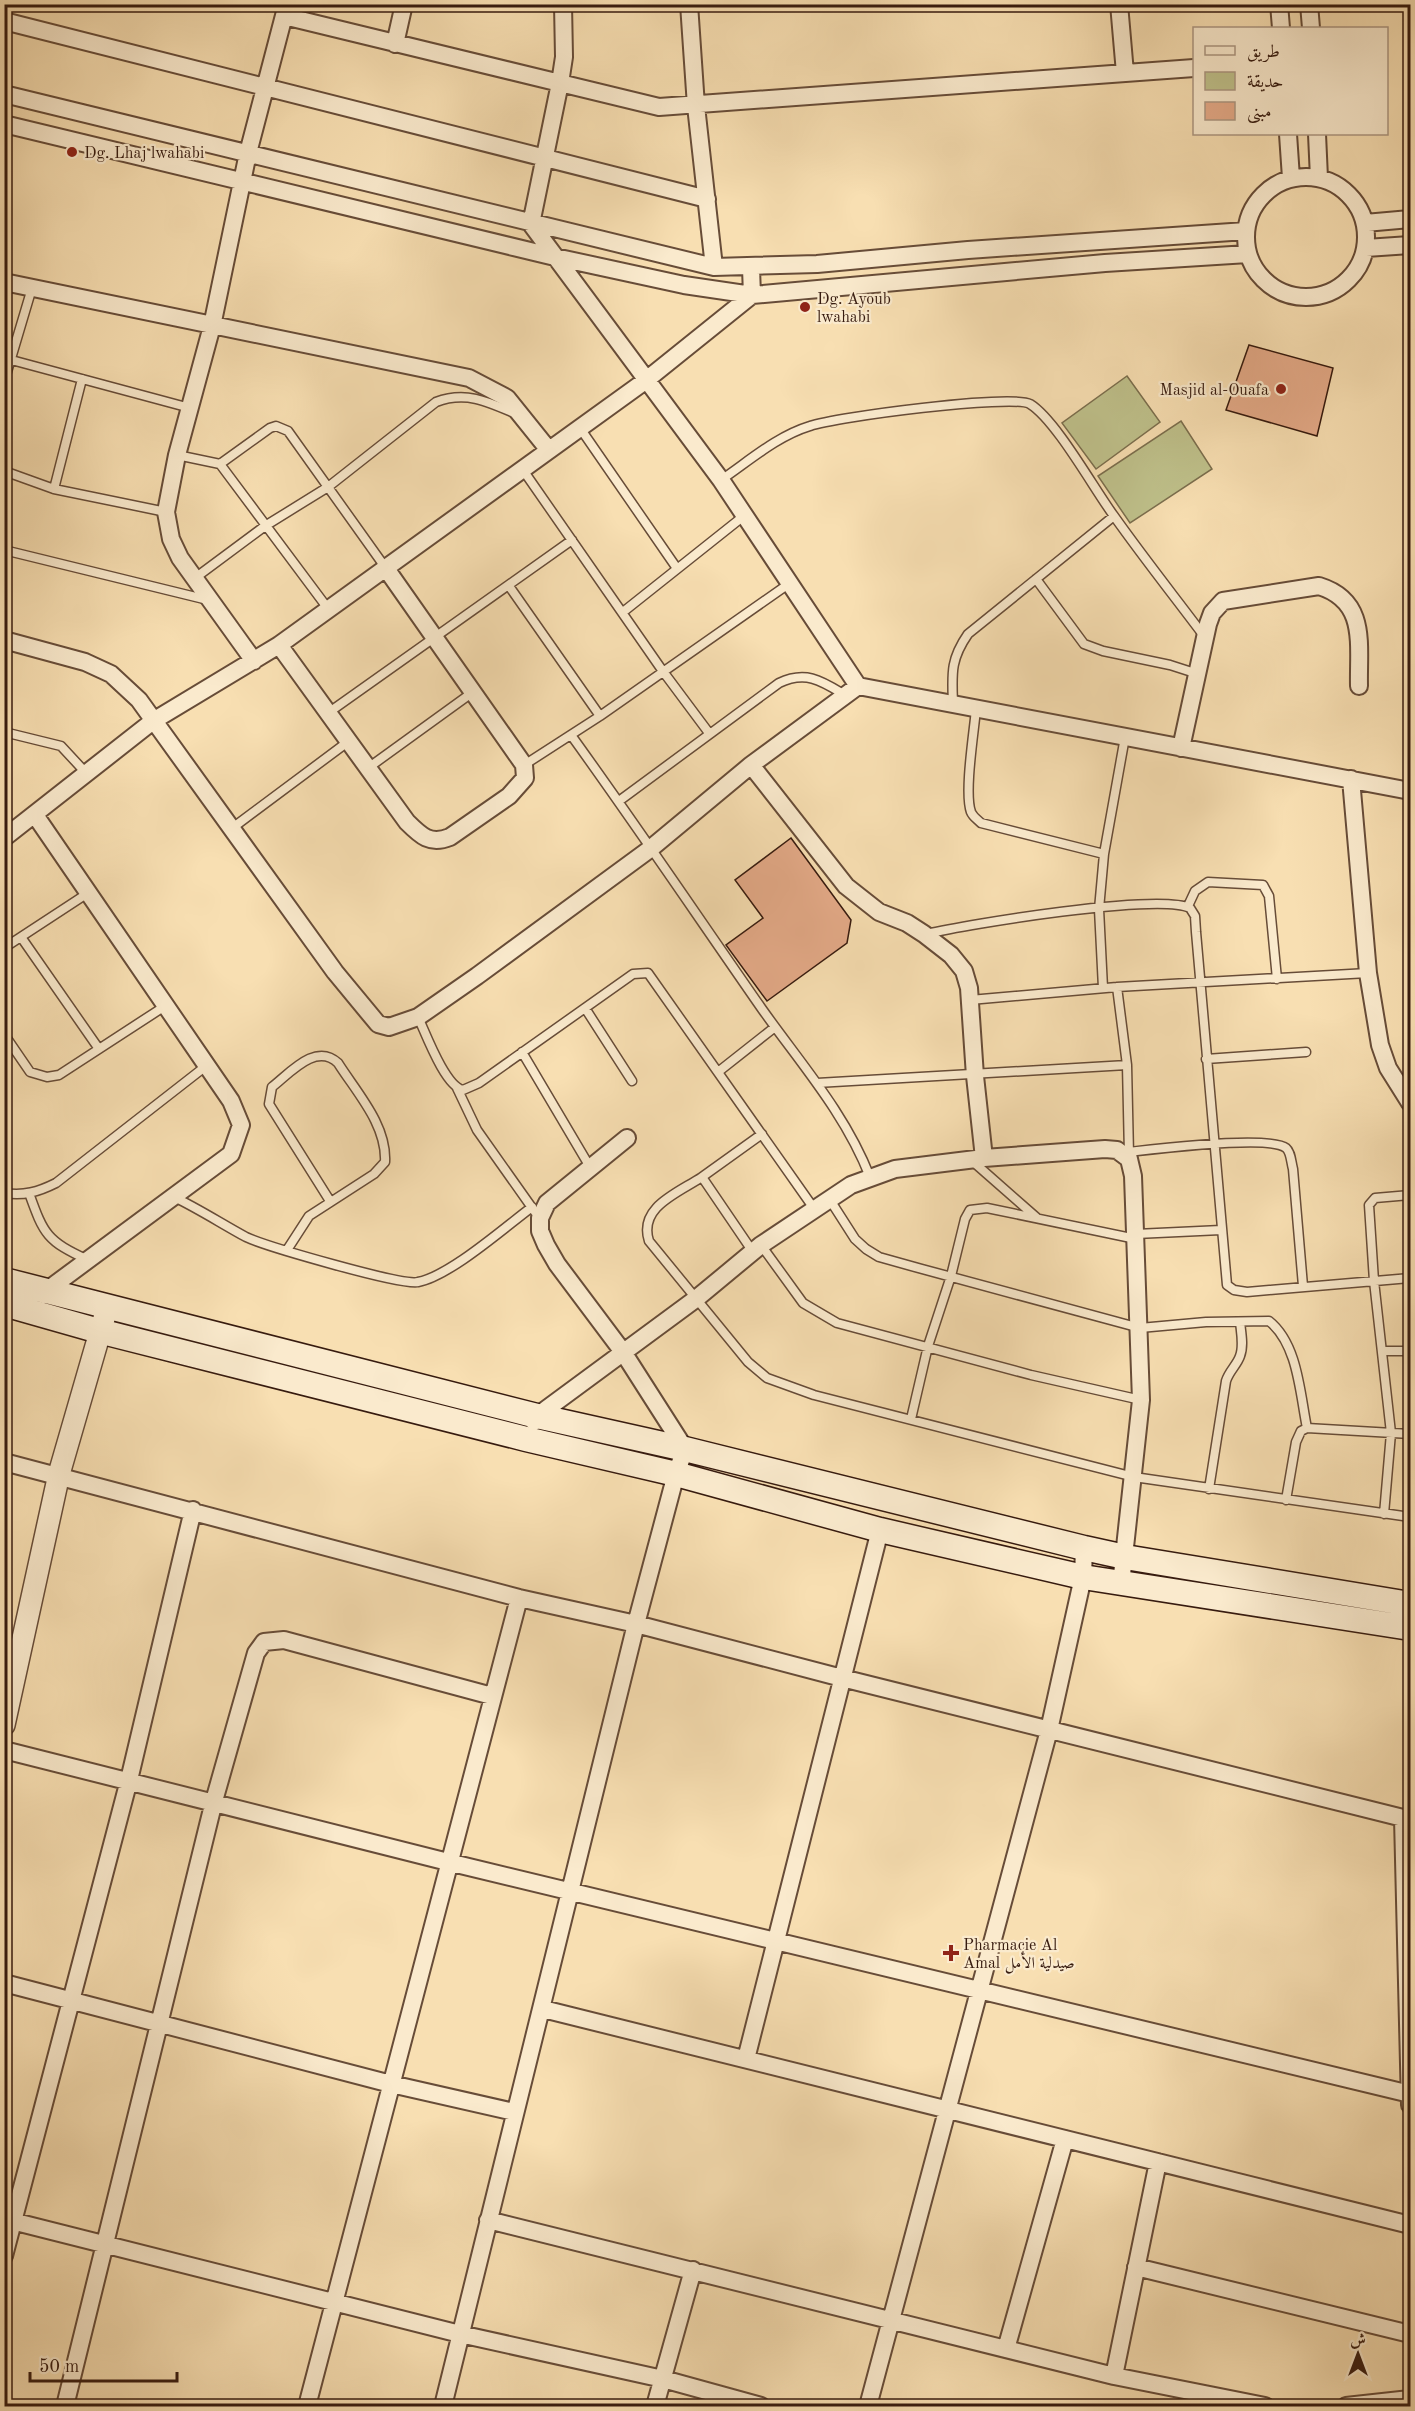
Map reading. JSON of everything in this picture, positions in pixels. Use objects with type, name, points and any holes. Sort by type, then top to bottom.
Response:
[{"type":"main road","points":[[4,1280],[99,1331],[526,1439],[676,1474],[880,1530],[1083,1577],[1410,1628]]},
{"type":"main road","points":[[4,1304],[41,1301],[108,1306],[537,1416],[685,1449],[1084,1548],[1125,1557],[1410,1604]]},
{"type":"street","points":[[395,44],[404,4]]},
{"type":"street","points":[[564,4],[564,57],[531,224],[645,381],[721,480],[790,583],[852,690]]},
{"type":"street","points":[[689,4],[696,106],[714,267]]},
{"type":"street","points":[[1119,4],[1125,73]]},
{"type":"street","points":[[1279,4],[1281,27]]},
{"type":"street","points":[[1310,4],[1311,27]]},
{"type":"street","points":[[254,661],[195,578],[171,539],[166,512],[177,455],[212,326],[248,153],[286,10],[395,44],[659,107],[1193,68]]},
{"type":"street","points":[[4,21],[707,200]]},
{"type":"street","points":[[4,94],[714,267],[750,268],[1246,231]]},
{"type":"street","points":[[4,124],[555,257],[684,285],[752,295],[1105,263],[1248,254]]},
{"type":"street","points":[[1288,135],[1291,178]]},
{"type":"street","points":[[1317,135],[1319,178]]},
{"type":"street","points":[[1291,178],[1319,178],[1345,191],[1358,205],[1365,223],[1365,248],[1359,267],[1346,283],[1329,293],[1309,297],[1289,295],[1271,286],[1257,272],[1248,254],[1246,231],[1250,214],[1271,188],[1291,178]]},
{"type":"street","points":[[1365,223],[1410,219]]},
{"type":"street","points":[[1365,248],[1410,245]]},
{"type":"street","points":[[750,268],[752,295]]},
{"type":"street","points":[[4,282],[212,326],[321,345],[469,378],[507,398],[548,449]]},
{"type":"street","points":[[4,838],[153,721],[279,645],[645,381],[752,295]]},
{"type":"street","points":[[279,645],[407,822],[425,839],[432,841],[450,837],[516,791],[525,778],[524,765],[385,567]]},
{"type":"street","points":[[1181,748],[1212,613],[1223,601],[1319,586],[1331,590],[1345,599],[1358,624],[1359,686]]},
{"type":"street","points":[[4,640],[85,662],[111,674],[139,700],[335,972],[378,1023],[389,1027],[418,1017],[650,849],[750,765],[852,690],[976,708],[1410,791]]},
{"type":"street","points":[[750,765],[846,886],[879,912],[907,923],[924,934],[959,963],[967,979],[970,1000],[977,1159]]},
{"type":"street","points":[[1351,779],[1368,973],[1380,1046],[1388,1068],[1410,1102]]},
{"type":"street","points":[[35,815],[231,1101],[241,1125],[231,1154],[88,1260],[41,1301]]},
{"type":"street","points":[[442,2406],[514,2112],[543,2008],[636,1624],[676,1474],[685,1449],[623,1352],[557,1264],[540,1231],[536,1213],[627,1138]]},
{"type":"street","points":[[526,1439],[537,1416],[697,1298],[757,1249],[851,1185],[905,1167],[977,1159],[1117,1150],[1129,1155],[1133,1176],[1141,1400],[1121,1584]]},
{"type":"street","points":[[4,1725],[58,1474],[108,1306]]},
{"type":"street","points":[[4,1462],[58,1474],[519,1598],[636,1624],[842,1678],[1407,1819],[1410,2105]]},
{"type":"street","points":[[4,2256],[9,2221],[129,1780],[193,1510]]},
{"type":"street","points":[[746,2059],[880,1530]]},
{"type":"street","points":[[868,2406],[1049,1730],[1083,1577],[1084,1548]]},
{"type":"street","points":[[307,2406],[519,1598]]},
{"type":"street","points":[[65,2406],[214,1801],[256,1653],[264,1642],[284,1640],[492,1696]]},
{"type":"street","points":[[4,1750],[214,1801],[448,1862],[1410,2094]]},
{"type":"street","points":[[4,1983],[391,2084],[514,2112]]},
{"type":"street","points":[[543,2008],[1410,2225]]},
{"type":"street","points":[[1006,2349],[1065,2139]]},
{"type":"street","points":[[1114,2376],[1158,2162]]},
{"type":"street","points":[[488,2220],[1114,2376],[1265,2406]]},
{"type":"street","points":[[9,2221],[460,2334],[663,2379],[761,2406]]},
{"type":"street","points":[[1136,2267],[1410,2334]]},
{"type":"street","points":[[655,2406],[693,2270]]},
{"type":"street","points":[[1346,2406],[1410,2399]]},
{"type":"lane","points":[[4,381],[7,359],[32,288]]},
{"type":"lane","points":[[7,359],[190,408]]},
{"type":"lane","points":[[54,489],[82,379]]},
{"type":"lane","points":[[195,578],[265,526],[328,487],[436,402],[453,396],[479,399],[523,417]]},
{"type":"lane","points":[[721,480],[781,439],[808,426],[831,420],[1015,400],[1032,406],[1048,421],[1114,516],[1206,638]]},
{"type":"lane","points":[[220,464],[270,428],[280,427],[291,433],[385,567]]},
{"type":"lane","points":[[580,428],[676,567]]},
{"type":"lane","points":[[177,455],[220,464],[329,609]]},
{"type":"lane","points":[[523,470],[662,670],[709,733]]},
{"type":"lane","points":[[4,471],[54,489],[166,512]]},
{"type":"lane","points":[[623,612],[676,567],[745,515]]},
{"type":"lane","points":[[953,704],[952,668],[956,651],[968,634],[1114,516]]},
{"type":"lane","points":[[328,713],[572,540]]},
{"type":"lane","points":[[4,549],[211,601]]},
{"type":"lane","points":[[1036,579],[1084,644],[1102,651],[1170,665],[1198,674]]},
{"type":"lane","points":[[524,765],[600,716],[662,670],[790,583]]},
{"type":"lane","points":[[509,586],[600,716]]},
{"type":"lane","points":[[619,801],[709,733],[790,677],[819,679],[852,690]]},
{"type":"lane","points":[[368,768],[473,692]]},
{"type":"lane","points":[[976,708],[970,787],[970,804],[974,816],[981,823],[1104,854]]},
{"type":"lane","points":[[4,732],[62,746],[87,774]]},
{"type":"lane","points":[[571,735],[851,1132],[870,1177]]},
{"type":"lane","points":[[1103,988],[1099,909],[1104,854],[1125,737]]},
{"type":"lane","points":[[231,829],[349,741]]},
{"type":"lane","points":[[1188,906],[1195,891],[1208,882],[1263,885],[1269,896],[1277,979]]},
{"type":"lane","points":[[4,948],[88,893]]},
{"type":"lane","points":[[924,934],[974,923],[1099,909],[1173,904],[1188,906],[1195,916],[1221,1230],[1226,1281],[1230,1288],[1247,1292],[1410,1278]]},
{"type":"lane","points":[[21,937],[99,1049]]},
{"type":"lane","points":[[457,1088],[463,1090],[471,1088],[633,974],[648,973],[814,1210]]},
{"type":"lane","points":[[970,1000],[1117,987],[1368,973]]},
{"type":"lane","points":[[1117,987],[1126,1065],[1129,1155],[1214,1144],[1273,1143],[1288,1150],[1303,1286]]},
{"type":"lane","points":[[4,1034],[30,1072],[47,1077],[59,1075],[165,1006]]},
{"type":"lane","points":[[585,1008],[632,1081]]},
{"type":"lane","points":[[174,1197],[246,1237],[397,1281],[419,1282],[446,1270],[536,1213],[477,1130],[457,1088],[435,1056],[418,1017]]},
{"type":"lane","points":[[718,1072],[775,1027]]},
{"type":"lane","points":[[522,1052],[590,1167]]},
{"type":"lane","points":[[1206,1059],[1306,1052]]},
{"type":"lane","points":[[287,1250],[309,1216],[374,1174],[385,1162],[386,1146],[376,1120],[338,1064],[330,1056],[319,1055],[310,1058],[272,1088],[269,1104],[330,1202]]},
{"type":"lane","points":[[817,1083],[975,1076],[1126,1065]]},
{"type":"lane","points":[[4,1193],[29,1193],[56,1183],[206,1066]]},
{"type":"lane","points":[[762,1134],[652,1211],[646,1226],[649,1240],[748,1362],[767,1378],[814,1395],[1134,1478],[1410,1517]]},
{"type":"lane","points":[[977,1159],[1037,1219]]},
{"type":"lane","points":[[702,1177],[803,1304],[816,1313],[837,1323],[1032,1375],[1141,1400]]},
{"type":"lane","points":[[29,1193],[47,1236],[55,1244],[88,1260]]},
{"type":"lane","points":[[1384,1514],[1391,1433],[1374,1281],[1369,1205],[1372,1200],[1380,1197],[1410,1195]]},
{"type":"lane","points":[[830,1200],[849,1231],[866,1249],[879,1257],[1140,1328],[1269,1321],[1277,1327],[1295,1368],[1307,1428]]},
{"type":"lane","points":[[911,1419],[928,1346],[951,1276],[965,1219],[970,1210],[987,1208],[1136,1237],[1221,1230]]},
{"type":"lane","points":[[1209,1489],[1226,1381],[1229,1372],[1240,1358],[1242,1349],[1240,1322]]},
{"type":"lane","points":[[1383,1351],[1410,1351]]},
{"type":"lane","points":[[1286,1500],[1296,1442],[1301,1431],[1307,1428],[1410,1434]]},
{"type":"green space","points":[[1127,376],[1160,422],[1096,469],[1062,423]]},
{"type":"green space","points":[[1181,421],[1212,469],[1130,523],[1098,476]]},
{"type":"building","name":"Masjid al-Ouafa","points":[[1249,345],[1333,368],[1317,436],[1226,410]]},
{"type":"building","points":[[791,838],[851,920],[847,943],[767,1001],[726,945],[763,918],[735,880]]},
{"type":"place","name":"Dg. Lhaj lwahabi","points":[[72,152]]},
{"type":"place","name":"Dg. Ayoub lwahabi","points":[[805,307]]},
{"type":"place","name":"Masjid al-Ouafa","points":[[1281,389]]},
{"type":"place","name":"Pharmacie Al Amal صيدلية الأمل","points":[[951,1953]]}]
